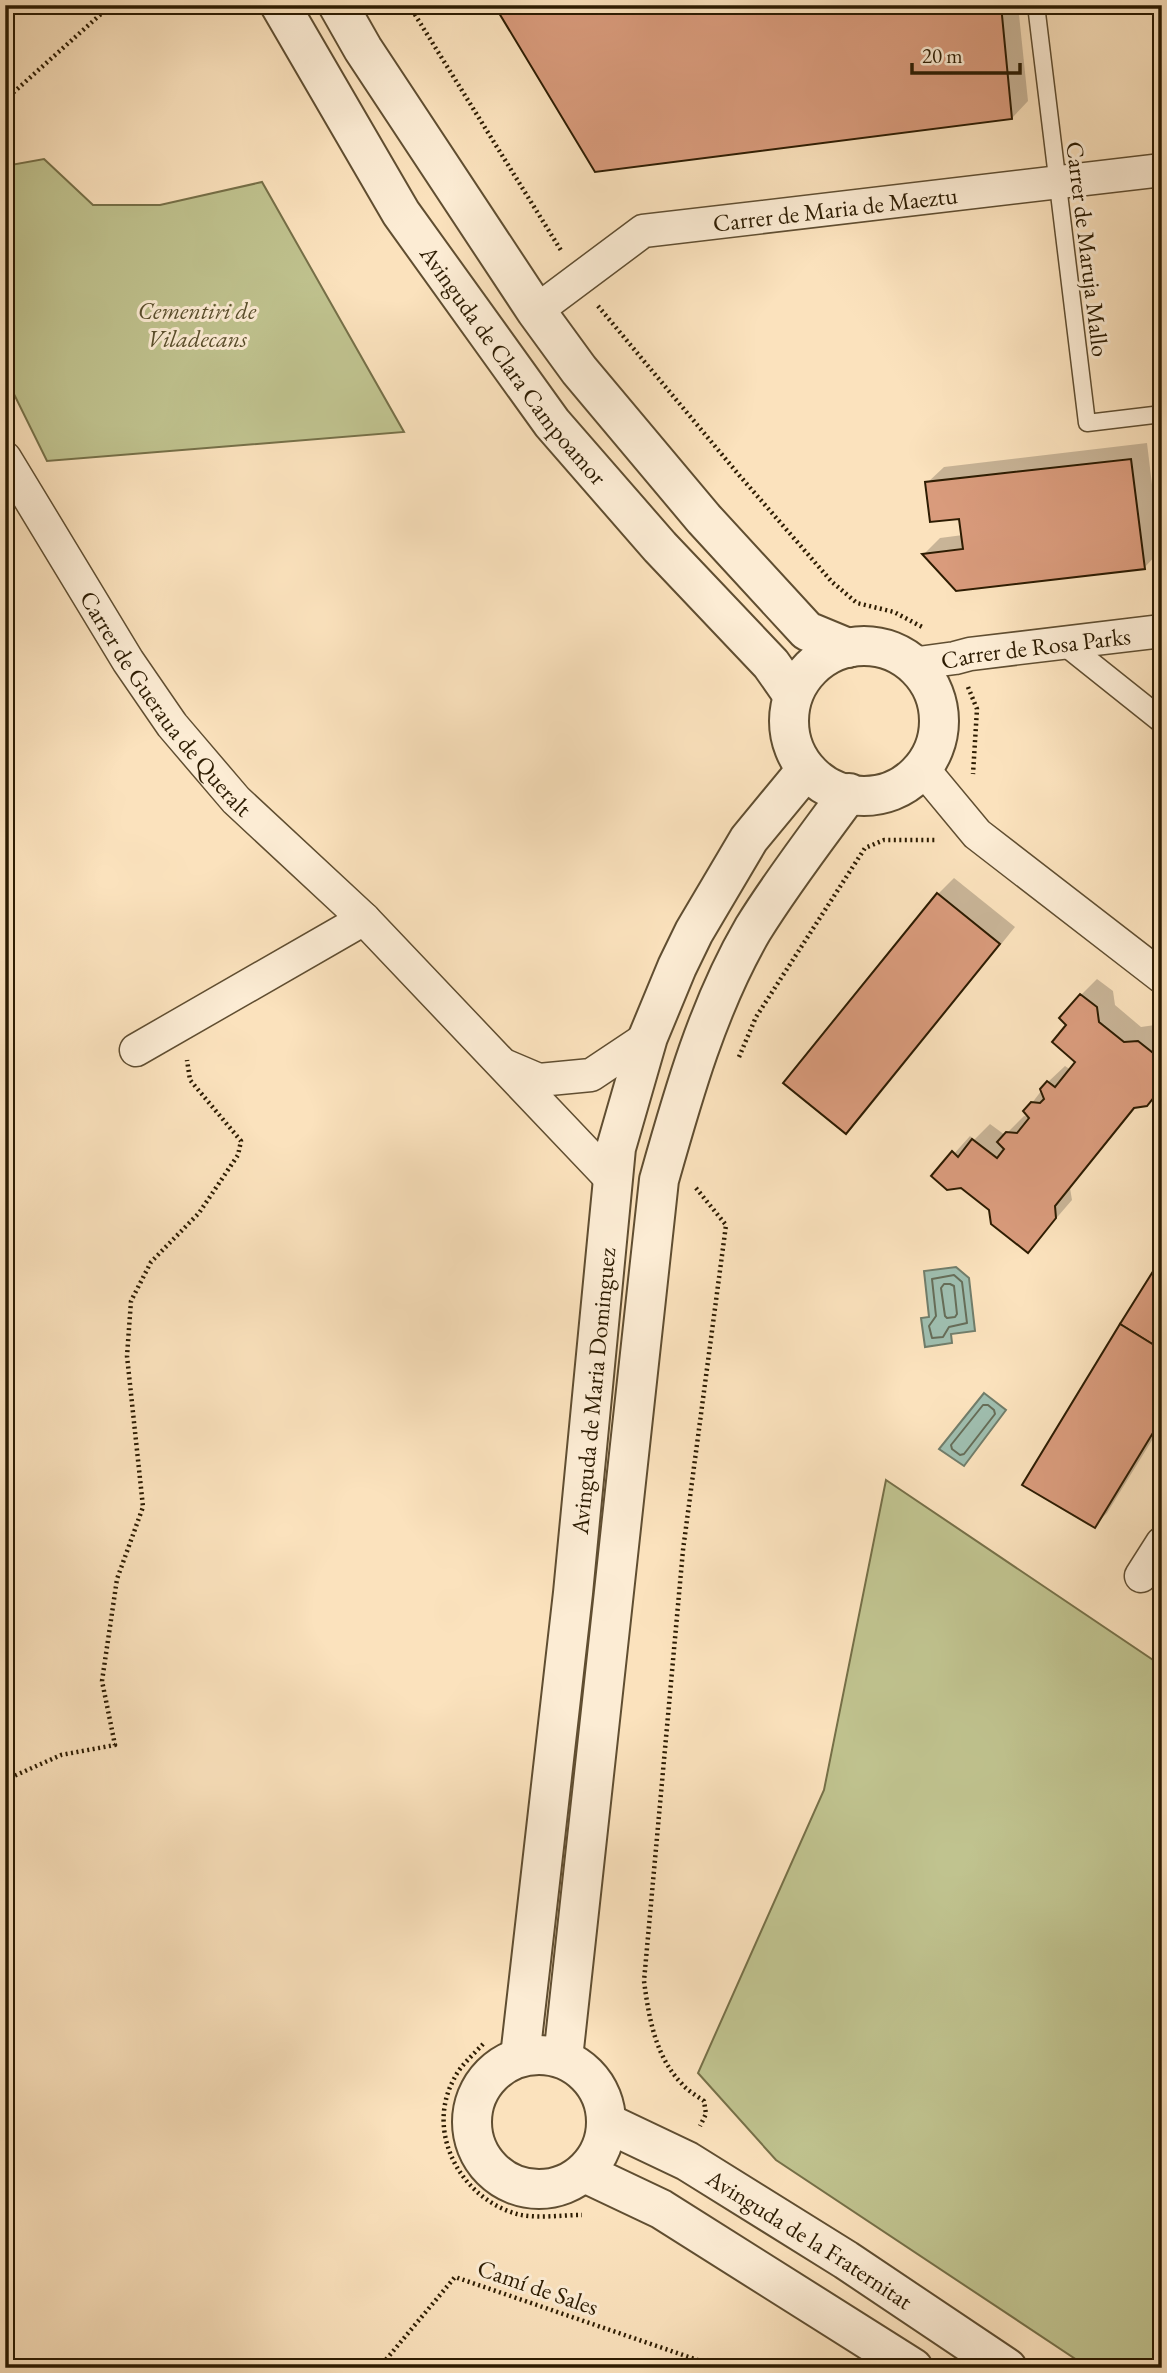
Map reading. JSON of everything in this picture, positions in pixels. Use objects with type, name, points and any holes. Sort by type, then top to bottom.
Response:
[{"type":"street","name":"Avinguda de Clara Campoamor","points":[[280,5],[401,213],[552,423],[660,547],[771,664],[792,694]]},
{"type":"street","name":"Avinguda de Clara Campoamor","points":[[338,5],[363,49],[536,311],[579,370],[704,519],[807,631],[848,648]]},
{"type":"street","name":"Carrer de Maria de Maeztu","points":[[536,311],[643,231],[1162,170]]},
{"type":"street","name":"Carrer de Gueraua de Queralt","points":[[5,458],[128,661],[172,725],[236,800],[364,919],[613,1181]]},
{"type":"street","name":"Carrer de Rosa Parks","points":[[911,664],[1162,631]]},
{"type":"street","points":[[1063,642],[1162,721]]},
{"type":"street","points":[[848,648],[892,652],[911,664],[927,681],[937,702],[940,726],[935,748],[923,769],[908,783],[889,792],[869,795],[827,787],[806,770],[795,753],[789,735],[786,714],[792,694],[809,671],[826,657],[848,648]]},
{"type":"street","points":[[923,769],[977,834],[1162,977]]},
{"type":"street","name":"Avinguda de Maria Dominguez","points":[[520,2057],[573,1593],[616,1147],[648,1038],[677,967],[713,898],[749,839],[806,770]]},
{"type":"street","name":"Avinguda de Maria Dominguez","points":[[563,2058],[659,1180],[710,1017],[752,931],[789,874],[849,793]]},
{"type":"street","points":[[136,1050],[364,919]]},
{"type":"street","name":"Carrer de Gueraua de Queralt","points":[[502,1064],[539,1080],[591,1075],[648,1038]]},
{"type":"street","points":[[1141,1576],[1162,1543]]},
{"type":"street","points":[[542,2054],[563,2058],[581,2069],[595,2084],[604,2102],[607,2123],[604,2141],[597,2158],[585,2173],[568,2184],[548,2189],[528,2189],[509,2182],[492,2171],[480,2155],[472,2136],[476,2096],[494,2072],[520,2057],[542,2054]]},
{"type":"street","name":"Avinguda de la Fraternitat","points":[[607,2123],[687,2161],[846,2260],[1007,2368]]},
{"type":"street","points":[[585,2173],[661,2209],[914,2368]]},
{"type":"lane","name":"Carrer de Maruja Mallo","points":[[1036,5],[1087,423],[1162,414]]},
{"type":"path","points":[[5,100],[111,5]]},
{"type":"path","points":[[5,1780],[61,1755],[115,1745],[102,1681],[117,1579],[143,1507],[127,1356],[131,1301],[151,1262],[199,1213],[237,1155],[241,1141],[190,1080],[181,1026]]},
{"type":"path","name":"Camí de Sales","points":[[379,2368],[455,2277],[721,2368]]},
{"type":"green space","name":"Cementiri de Viladecans","points":[[44,159],[93,205],[160,205],[262,182],[404,432],[47,461],[5,376],[5,166]]},
{"type":"green space","points":[[886,1480],[1162,1666],[1162,2368],[1089,2368],[776,2160],[698,2073],[824,1790]]},
{"type":"water","points":[[956,1267],[969,1278],[975,1331],[951,1334],[952,1343],[925,1347],[921,1318],[929,1317],[924,1271]]},
{"type":"water","points":[[984,1393],[1006,1410],[964,1466],[939,1449]]},
{"type":"building","points":[[561,5],[1001,5],[1012,119],[595,172],[499,13]]},
{"type":"building","points":[[1131,459],[1145,569],[956,591],[922,554],[963,549],[959,519],[930,522],[925,482]]},
{"type":"building","points":[[937,893],[1000,944],[846,1134],[783,1083]]},
{"type":"building","points":[[1080,994],[1097,1007],[1099,1022],[1124,1042],[1138,1041],[1162,1060],[1162,1087],[1147,1106],[1134,1108],[1055,1206],[1056,1218],[1028,1253],[991,1224],[989,1210],[961,1188],[947,1190],[931,1176],[952,1151],[958,1157],[972,1139],[997,1158],[1004,1149],[997,1142],[1006,1132],[1017,1133],[1029,1118],[1023,1111],[1031,1102],[1040,1103],[1044,1099],[1040,1089],[1047,1081],[1055,1087],[1075,1062],[1052,1042],[1066,1025],[1059,1018]]},
{"type":"building","points":[[1162,1257],[1162,1350],[1120,1324]]},
{"type":"building","points":[[1120,1324],[1162,1350],[1162,1418],[1095,1528],[1022,1485]]}]
